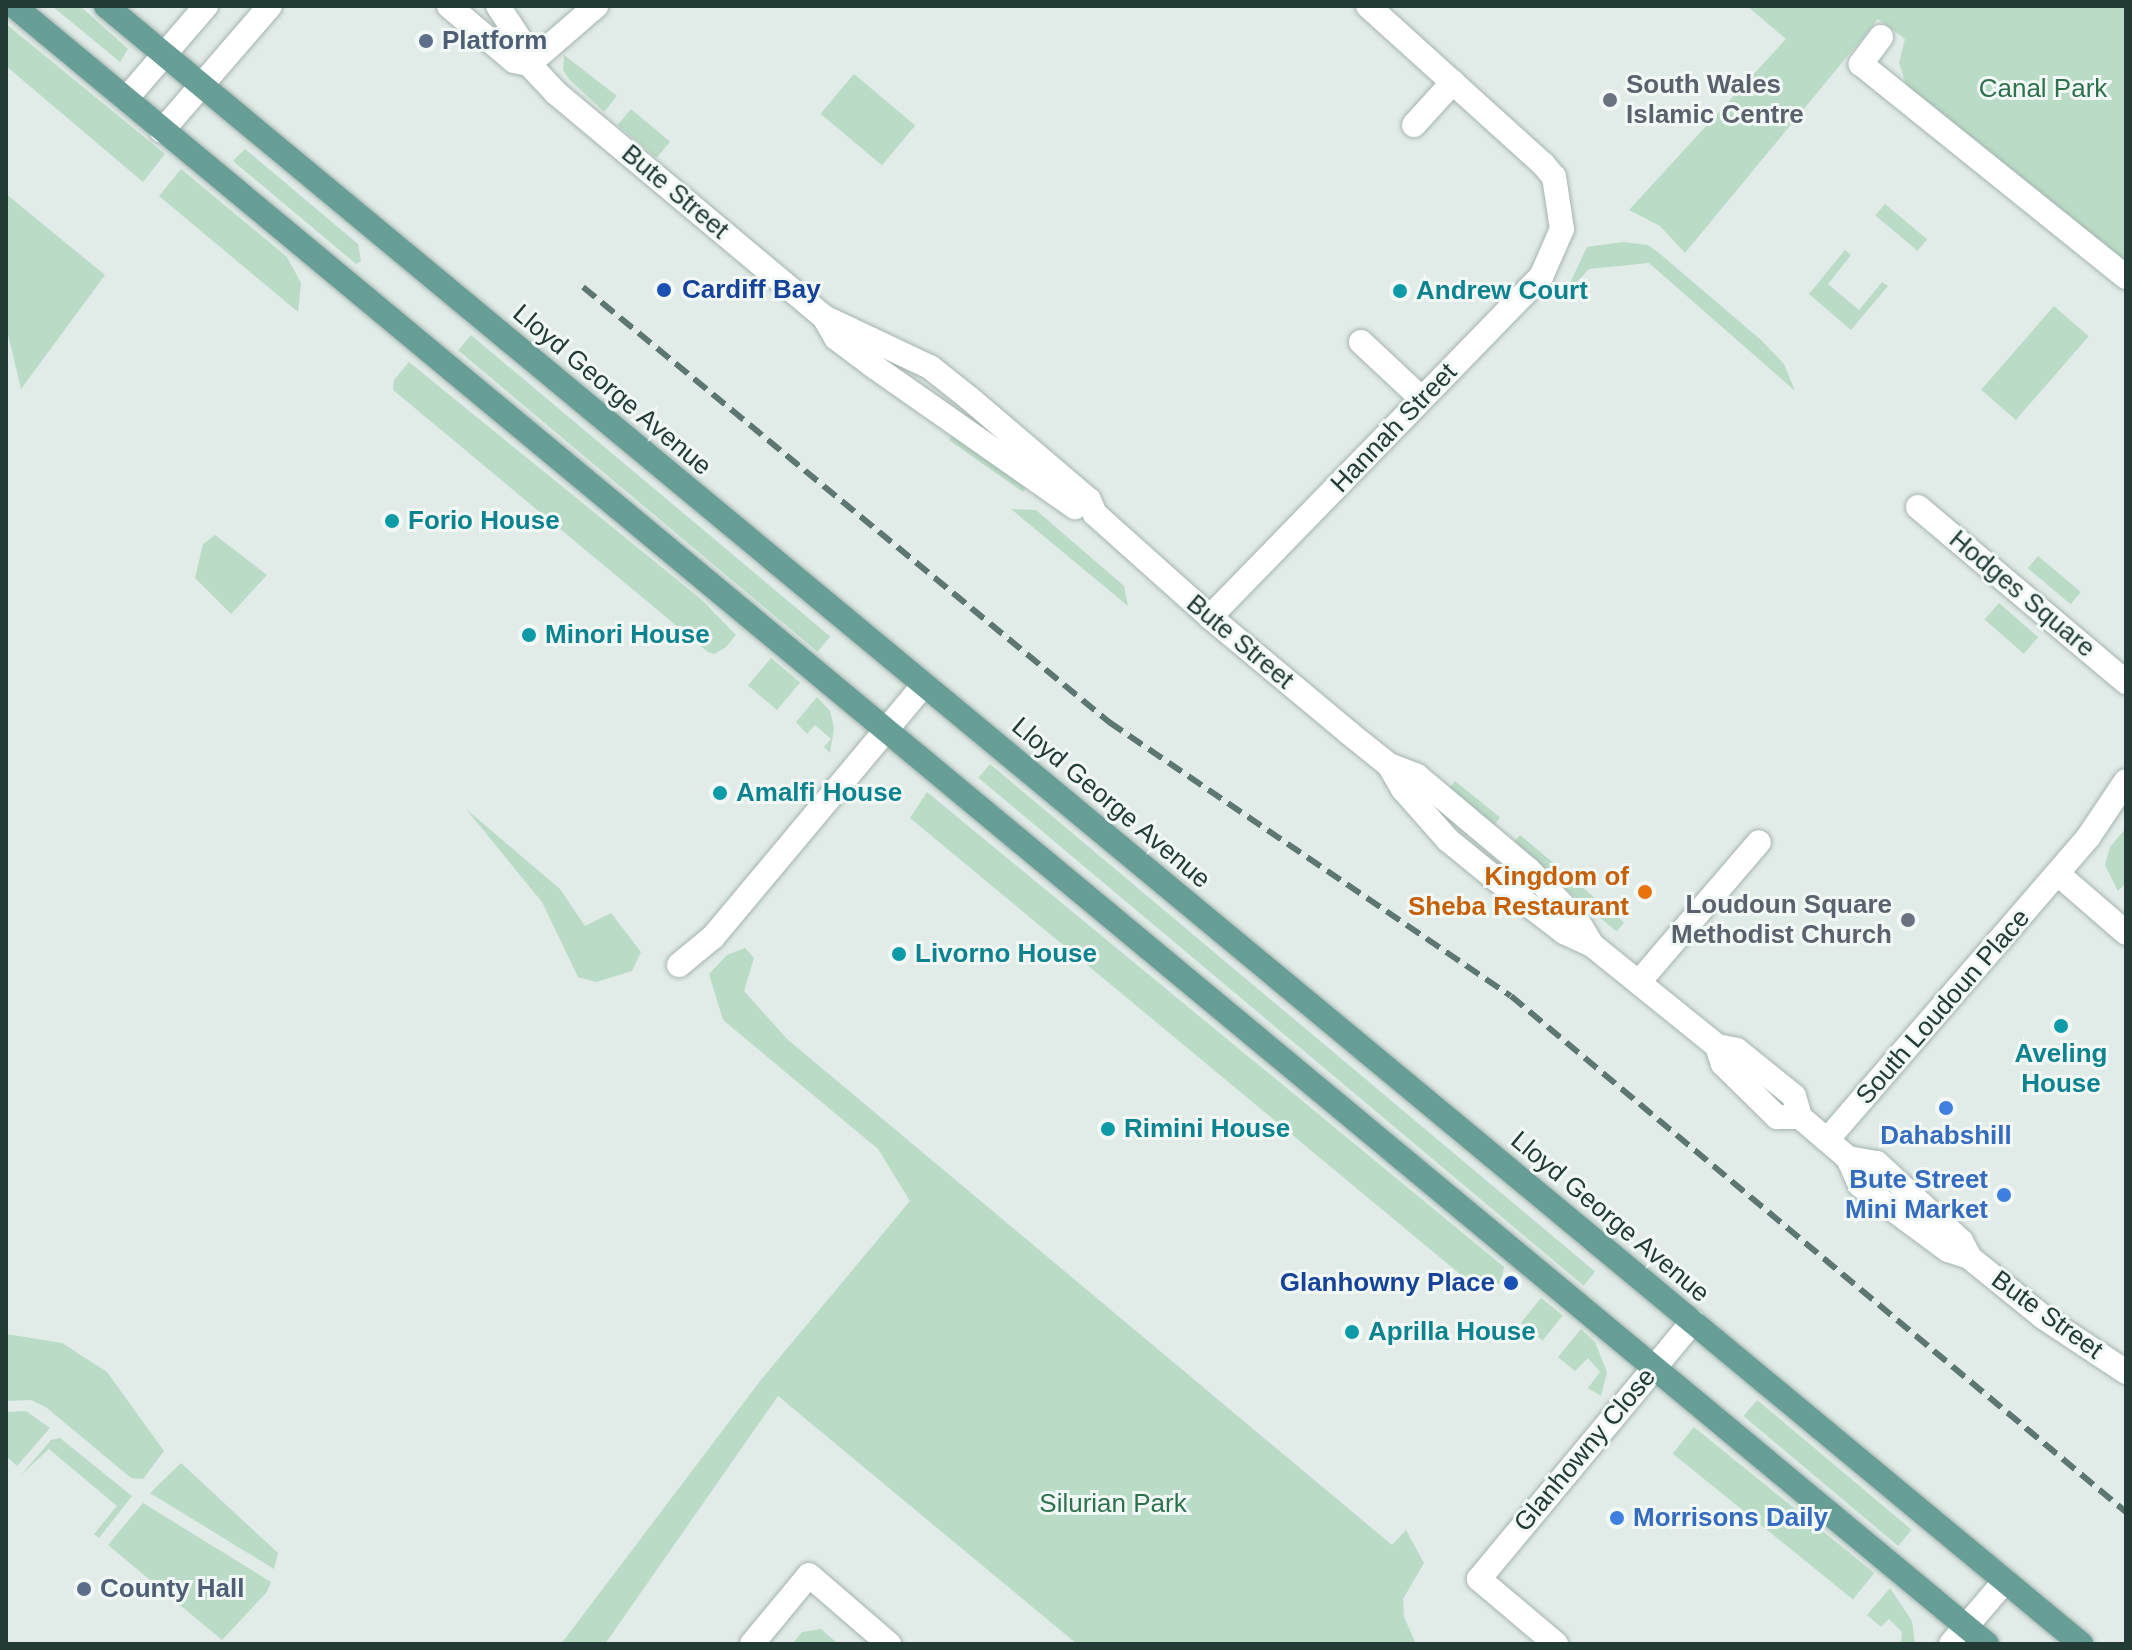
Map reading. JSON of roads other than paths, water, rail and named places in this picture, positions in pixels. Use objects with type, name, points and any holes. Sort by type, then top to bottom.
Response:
[{"type":"main road","points":[[14,6],[1654,1367],[1958,1635],[1987,1644]]},
{"type":"main road","name":"Lloyd George Avenue","points":[[106,6],[2081,1644]]},
{"type":"street","points":[[126,99],[206,6]]},
{"type":"street","points":[[162,131],[270,6]]},
{"type":"street","name":"Bute Street","points":[[449,6],[514,61],[529,64]]},
{"type":"street","name":"Bute Street","points":[[498,6],[527,50],[529,64],[556,93],[824,317],[930,367],[1089,500],[1095,514],[1210,617],[1389,765],[1417,776],[1529,870],[1577,920],[1592,945],[1717,1046],[1737,1050],[1794,1096],[1800,1117],[1848,1158],[1877,1163],[1961,1241],[1969,1257],[2043,1317],[2126,1372]]},
{"type":"street","points":[[529,64],[596,6]]},
{"type":"street","points":[[1368,6],[1453,82],[1414,125]]},
{"type":"street","points":[[1881,37],[1861,64],[2126,277]]},
{"type":"street","name":"Hannah Street","points":[[1210,617],[1541,277],[1562,229],[1554,177],[1453,82]]},
{"type":"street","points":[[1361,342],[1422,399]]},
{"type":"street","name":"Hodges Square","points":[[1918,507],[2126,682]]},
{"type":"street","points":[[679,965],[713,937],[924,685]]},
{"type":"street","name":"South Loudoun Place","points":[[1827,1140],[2058,874],[2126,781]]},
{"type":"street","points":[[1639,982],[1759,842]]},
{"type":"street","points":[[2058,874],[2126,933]]},
{"type":"street","name":"Glanhowny Close","points":[[1556,1644],[1479,1579],[1693,1321]]},
{"type":"street","points":[[752,1644],[809,1575],[889,1644]]},
{"type":"street","points":[[1958,1635],[2005,1581]]},
{"type":"railway","points":[[583,287],[1109,722],[1511,996],[2126,1512]]},
{"type":"place","name":"Platform","points":[[426,41]]},
{"type":"place","name":"South Wales Islamic Centre","points":[[1610,100]]},
{"type":"place","name":"Cardiff Bay","points":[[664,290]]},
{"type":"place","name":"Andrew Court","points":[[1400,291]]},
{"type":"place","name":"Forio House","points":[[392,521]]},
{"type":"place","name":"Minori House","points":[[529,635]]},
{"type":"place","name":"Amalfi House","points":[[720,793]]},
{"type":"place","name":"Kingdom of Sheba Restaurant","points":[[1645,892]]},
{"type":"place","name":"Loudoun Square Methodist Church","points":[[1908,920]]},
{"type":"place","name":"Livorno House","points":[[899,954]]},
{"type":"place","name":"Aveling House","points":[[2061,1026]]},
{"type":"place","name":"Dahabshill","points":[[1946,1108]]},
{"type":"place","name":"Rimini House","points":[[1108,1129]]},
{"type":"place","name":"Bute Street Mini Market","points":[[2004,1195]]},
{"type":"place","name":"Glanhowny Place","points":[[1511,1283]]},
{"type":"place","name":"Aprilla House","points":[[1352,1332]]},
{"type":"place","name":"Morrisons Daily","points":[[1617,1518]]},
{"type":"place","name":"County Hall","points":[[84,1589]]},
{"type":"park label","name":"Canal Park","points":[[2043,89]]},
{"type":"park label","name":"Silurian Park","points":[[1113,1504]]}]
